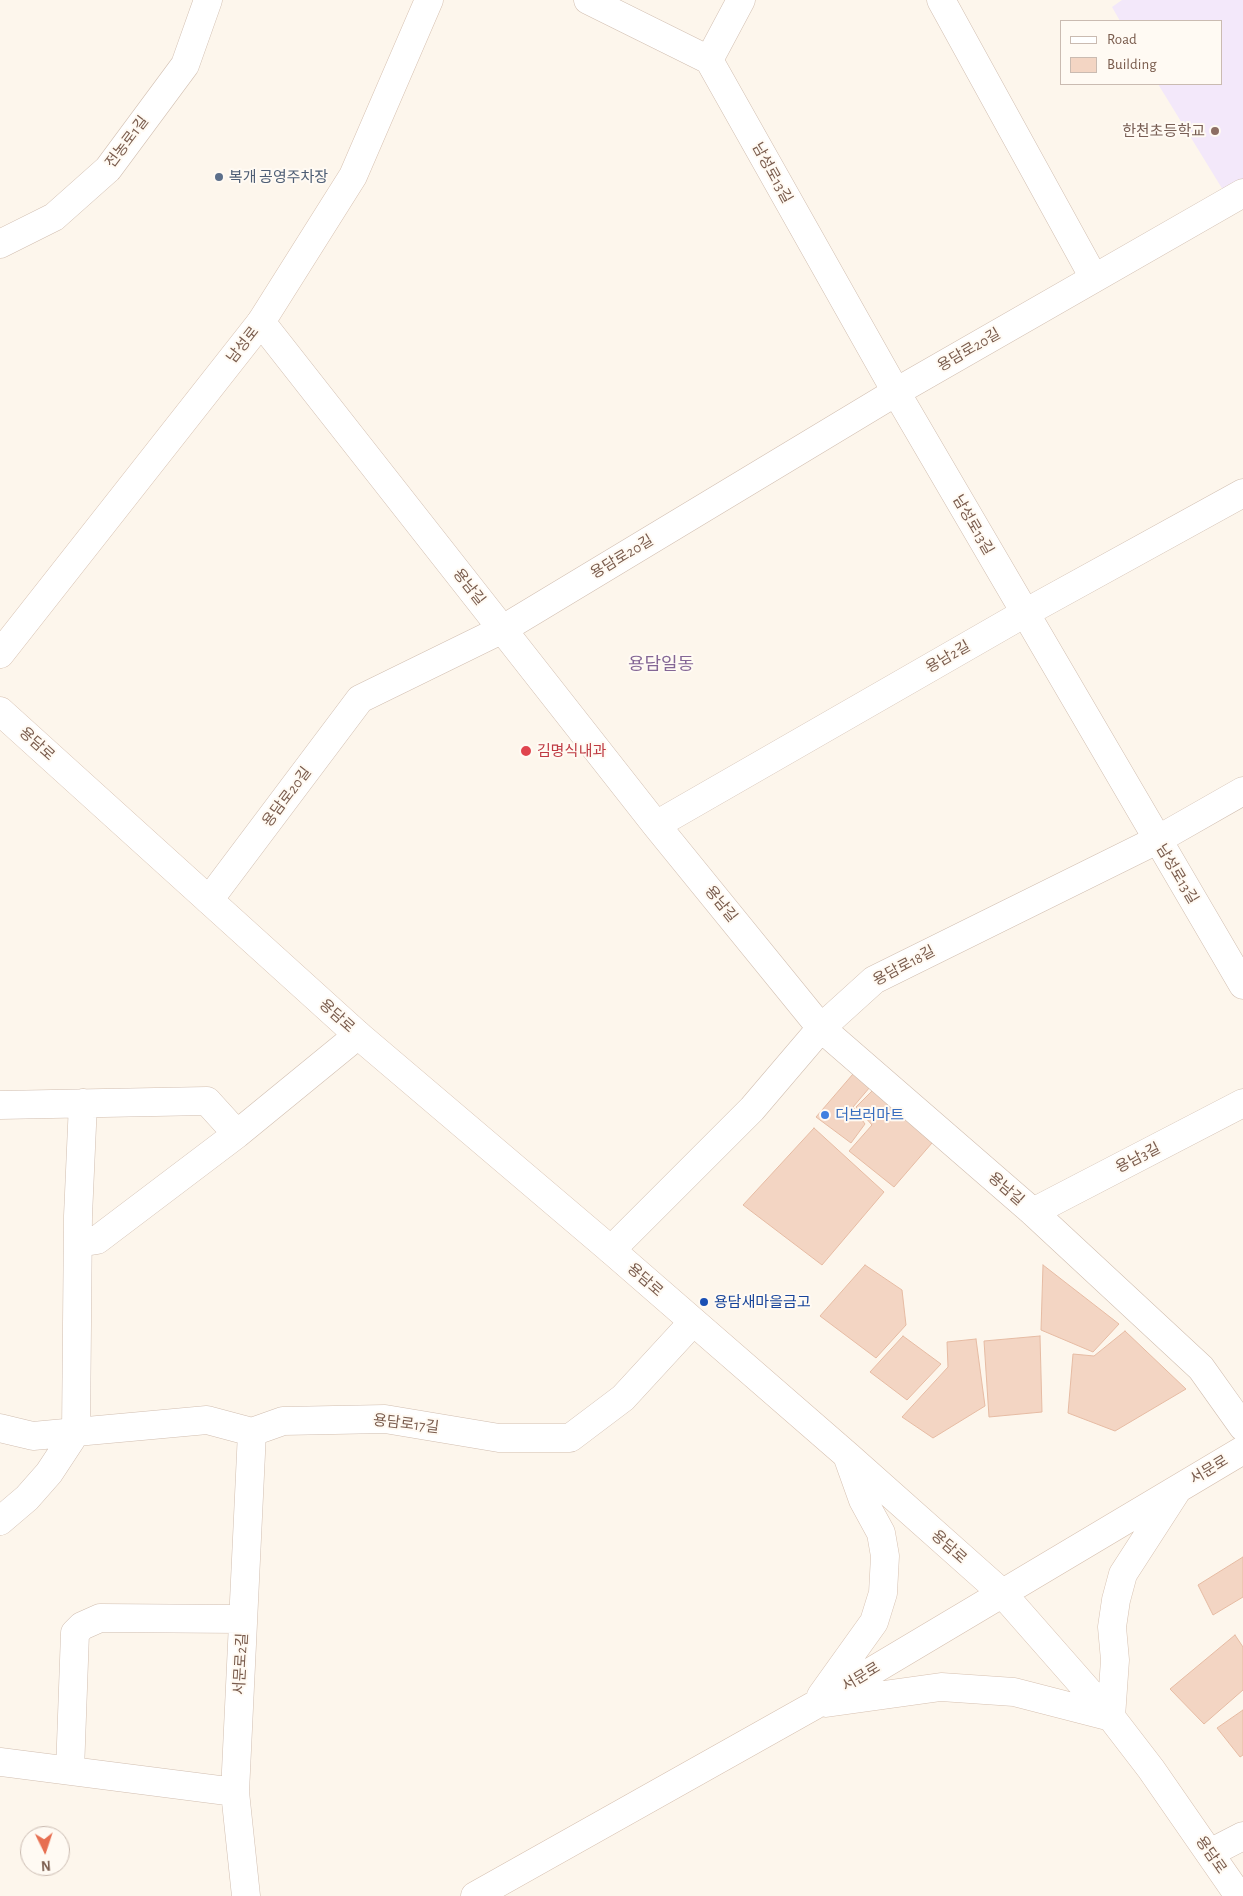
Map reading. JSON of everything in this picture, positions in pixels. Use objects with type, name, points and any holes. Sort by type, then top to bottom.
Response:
[{"type":"street","name":"전농로1길","points":[[0,244],[54,217],[108,168],[185,65],[208,0]]},
{"type":"street","name":"남성로","points":[[0,654],[261,322],[353,176],[429,0]]},
{"type":"street","points":[[588,0],[709,60],[741,0]]},
{"type":"street","points":[[941,0],[1094,278]]},
{"type":"street","name":"남성로13길","points":[[709,60],[896,392],[1243,985]]},
{"type":"street","name":"용담로20길","points":[[209,900],[360,699],[503,629],[896,392],[1243,193]]},
{"type":"street","name":"용남길","points":[[261,322],[656,825],[821,1028],[1033,1212],[1201,1368],[1243,1427]]},
{"type":"street","name":"용남2길","points":[[656,825],[1025,613],[1243,493]]},
{"type":"street","name":"용담로","points":[[0,711],[358,1035],[611,1250],[1002,1593],[1112,1717],[1151,1769],[1239,1896]]},
{"type":"street","name":"용담로18길","points":[[611,1250],[752,1109],[821,1028],[874,980],[1157,840],[1243,792]]},
{"type":"street","points":[[78,1243],[97,1240],[237,1134],[358,1035]]},
{"type":"street","points":[[0,1105],[207,1101],[237,1134]]},
{"type":"street","name":"용남3길","points":[[1033,1212],[1243,1103]]},
{"type":"street","points":[[0,1521],[27,1498],[49,1473],[76,1432],[78,1243],[83,1104]]},
{"type":"street","name":"용담로17길","points":[[252,1432],[284,1421],[385,1419],[498,1438],[570,1438],[623,1398],[693,1322]]},
{"type":"street","points":[[0,1428],[33,1436],[207,1420],[252,1432]]},
{"type":"street","name":"서문로2길","points":[[246,1896],[234,1792],[252,1432]]},
{"type":"street","name":"서문로","points":[[475,1896],[815,1705],[1243,1450]]},
{"type":"street","points":[[815,1705],[874,1622],[883,1593],[885,1556],[881,1533],[863,1500],[848,1456]]},
{"type":"street","points":[[815,1705],[941,1687],[1014,1692],[1112,1717],[1115,1660],[1112,1627],[1116,1600],[1123,1574],[1178,1488]]},
{"type":"street","points":[[70,1771],[75,1632],[82,1626],[100,1618],[243,1618]]},
{"type":"street","points":[[0,1762],[234,1792]]},
{"type":"street","points":[[1210,1854],[1243,1836]]},
{"type":"shaded area","name":"한천초등학교","points":[[1122,0],[1243,0],[1243,179],[1223,190],[1159,85],[1223,85],[1223,20],[1119,20],[1112,7]]},
{"type":"building","points":[[853,1074],[870,1087],[853,1107],[865,1124],[851,1143],[816,1117]]},
{"type":"building","points":[[873,1090],[932,1143],[894,1187],[849,1151],[872,1125],[856,1107]]},
{"type":"building","points":[[814,1128],[884,1192],[822,1265],[743,1205]]},
{"type":"building","points":[[865,1265],[902,1290],[906,1325],[876,1358],[820,1316]]},
{"type":"building","points":[[1043,1265],[1119,1324],[1093,1352],[1041,1330]]},
{"type":"building","points":[[1125,1331],[1186,1389],[1115,1431],[1068,1413],[1073,1354],[1094,1356]]},
{"type":"building","points":[[903,1336],[941,1364],[907,1400],[870,1372]]},
{"type":"building","points":[[1040,1336],[1042,1412],[989,1417],[984,1341]]},
{"type":"building","points":[[976,1339],[985,1406],[933,1438],[902,1417],[948,1367],[947,1342]]},
{"type":"building","points":[[1243,1557],[1243,1597],[1213,1615],[1198,1585]]},
{"type":"building","points":[[1235,1635],[1243,1647],[1243,1690],[1204,1724],[1170,1689]]},
{"type":"building","points":[[1243,1710],[1243,1755],[1240,1757],[1217,1728]]},
{"type":"place","name":"한천초등학교","points":[[1215,131]]},
{"type":"place","name":"복개 공영주차장","points":[[219,177]]},
{"type":"place","name":"김명식내과","points":[[526,751]]},
{"type":"place","name":"더브러마트","points":[[825,1115]]},
{"type":"place","name":"용담새마을금고","points":[[704,1302]]},
{"type":"district","name":"용담일동","points":[[661,665]]}]
